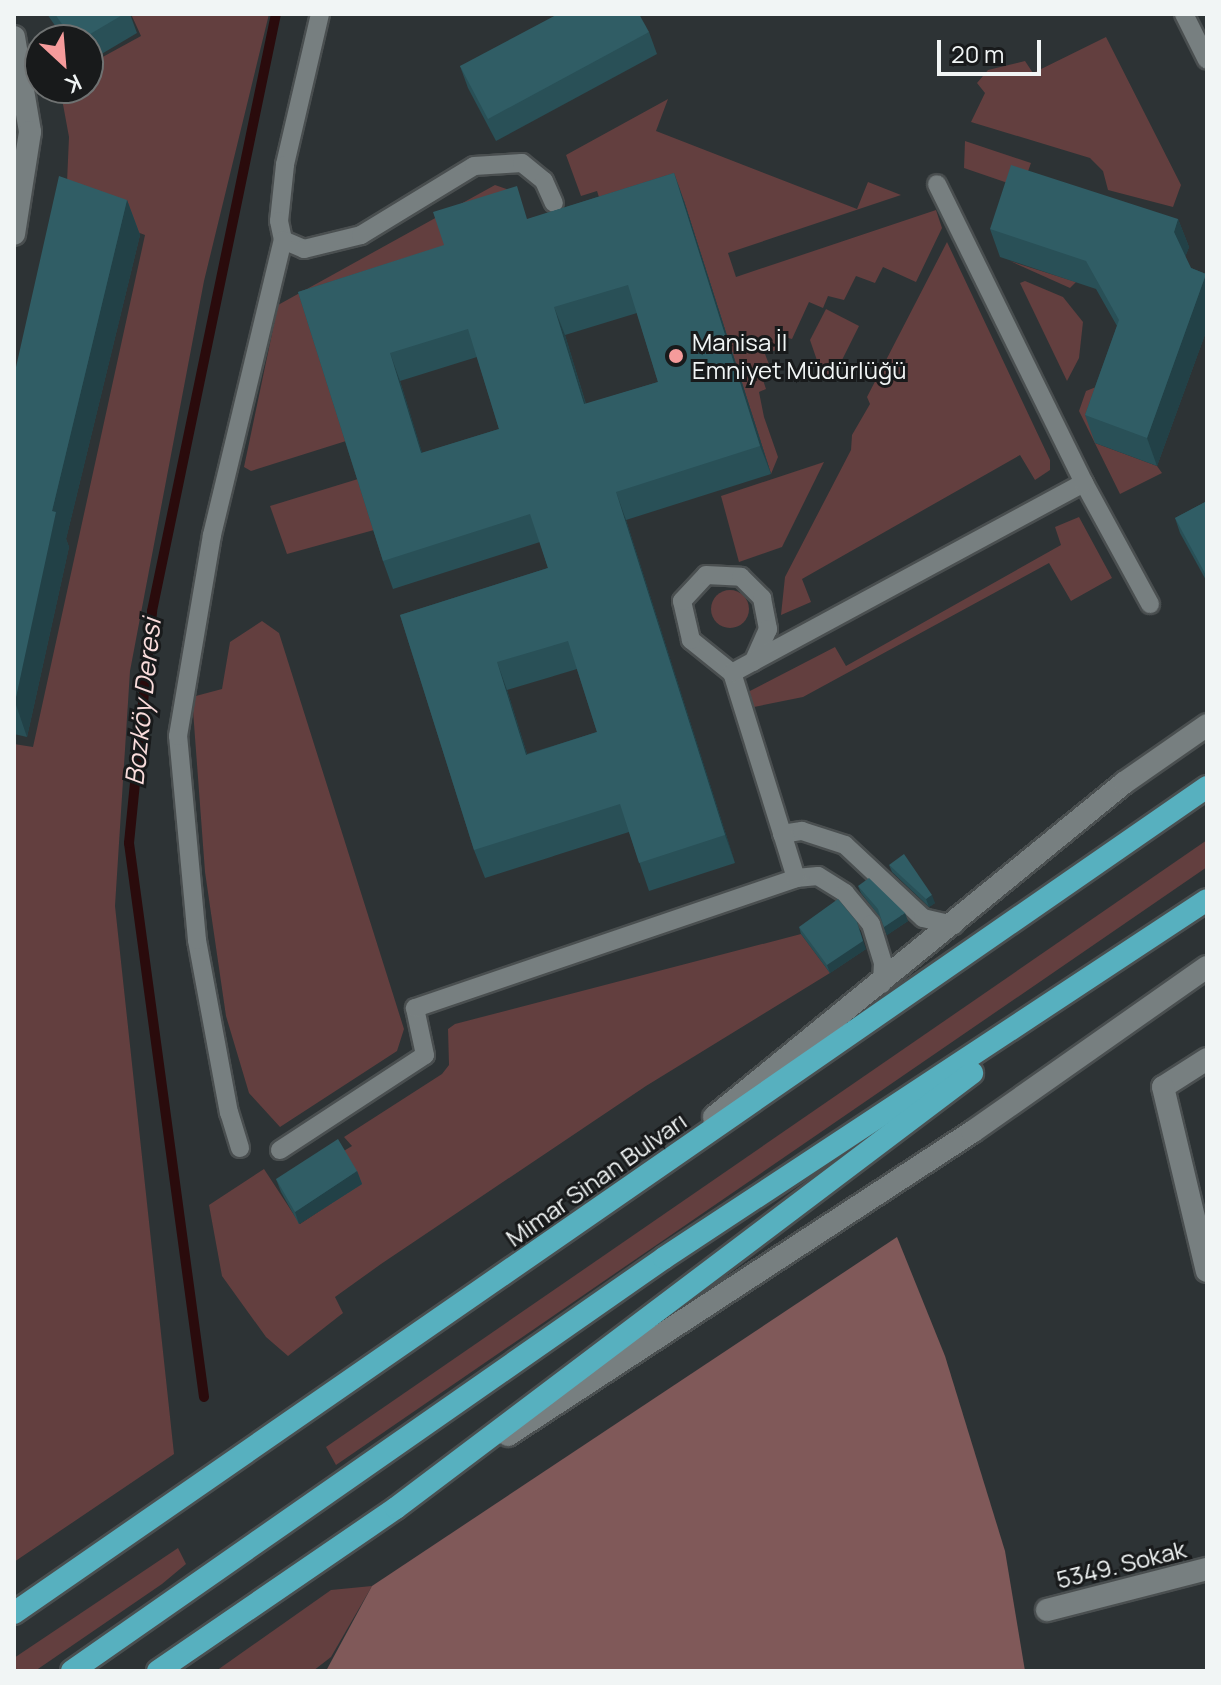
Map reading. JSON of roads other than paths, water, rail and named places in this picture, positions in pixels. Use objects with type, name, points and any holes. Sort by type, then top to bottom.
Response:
[{"type":"highway","name":"Mimar Sinan Bulvarı","points":[[14,1613],[1207,787]]},
{"type":"highway","points":[[158,1671],[396,1508],[1123,959],[1207,900]]},
{"type":"highway","points":[[72,1671],[664,1258],[1123,959]]},
{"type":"main road","points":[[14,37],[30,132],[14,234]]},
{"type":"main road","points":[[609,1201],[882,984],[1124,783],[1207,725]]},
{"type":"main road","points":[[396,1508],[972,1132],[1207,967]]},
{"type":"main road","points":[[1207,1059],[1163,1087],[1207,1271]]},
{"type":"main road","name":"5349. Sokak","points":[[1047,1610],[1207,1569]]},
{"type":"lane","points":[[240,1148],[229,1113],[197,940],[178,736],[212,535],[283,240],[279,221],[285,165],[320,14]]},
{"type":"lane","points":[[1184,14],[1207,60]]},
{"type":"lane","points":[[283,240],[304,249],[361,235],[474,166],[522,163],[544,181],[554,203]]},
{"type":"lane","points":[[937,184],[1084,483],[1150,604]]},
{"type":"lane","points":[[732,673],[1084,483]]},
{"type":"lane","points":[[753,662],[768,629],[762,598],[741,577],[706,575],[682,601],[691,640],[732,673],[796,878]]},
{"type":"lane","points":[[782,834],[802,831],[845,845],[923,918],[954,925]]},
{"type":"lane","points":[[280,1150],[425,1055],[415,1008],[796,878],[818,876],[845,893],[871,924],[883,963],[882,984]]},
{"type":"waterway","name":"Bozköy Deresi","points":[[204,1397],[129,843],[152,611],[276,14]]},
{"type":"place","name":"Manisa İl Emniyet Müdürlüğü","points":[[676,356]]}]
